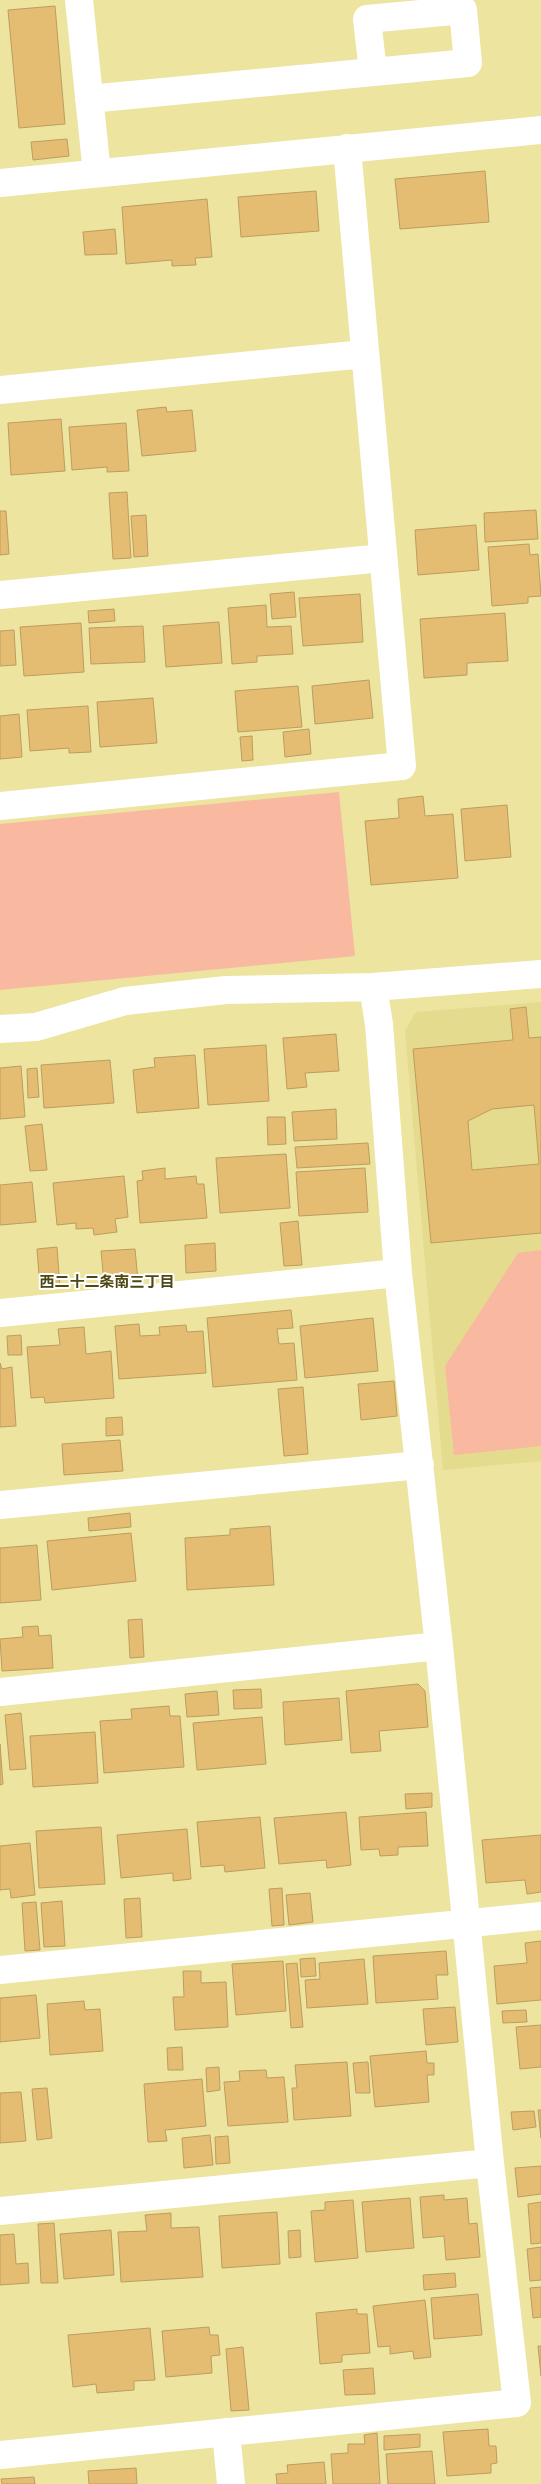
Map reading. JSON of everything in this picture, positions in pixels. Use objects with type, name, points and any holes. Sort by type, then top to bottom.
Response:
[{"type":"street","points":[[79,0],[97,173]]},
{"type":"street","points":[[89,99],[372,72]]},
{"type":"street","points":[[0,183],[541,130]]},
{"type":"street","points":[[0,806],[402,766],[347,148]]},
{"type":"street","points":[[0,390],[364,354]]},
{"type":"street","points":[[0,595],[383,558]]},
{"type":"street","points":[[0,1029],[36,1027],[125,1001],[216,991],[373,987],[541,974]]},
{"type":"street","points":[[0,2455],[517,2403],[490,2163],[420,1465],[398,1273],[379,1024],[373,987]]},
{"type":"street","points":[[0,1313],[398,1273]]},
{"type":"street","points":[[0,1506],[420,1465]]},
{"type":"street","points":[[0,1692],[439,1646]]},
{"type":"street","points":[[0,1970],[541,1916]]},
{"type":"street","points":[[0,2211],[490,2163]]},
{"type":"street","points":[[226,2432],[231,2484]]},
{"type":"shaded area","points":[[339,792],[355,956],[0,990],[0,824]]},
{"type":"shaded area","points":[[541,1002],[541,1461],[443,1470],[405,1031],[416,1012]]},
{"type":"shaded area","points":[[541,1250],[541,1446],[454,1455],[445,1366],[518,1253]]},
{"type":"building","points":[[55,6],[65,124],[19,128],[8,10]]},
{"type":"building","points":[[67,139],[69,156],[33,160],[31,142]]},
{"type":"building","points":[[485,171],[489,222],[400,229],[395,179]]},
{"type":"building","points":[[316,191],[319,231],[241,237],[238,197]]},
{"type":"building","points":[[207,199],[212,257],[195,258],[196,265],[172,266],[172,260],[126,264],[122,207]]},
{"type":"building","points":[[115,229],[117,254],[85,255],[83,232]]},
{"type":"building","points":[[166,407],[167,412],[192,410],[196,451],[142,456],[137,410]]},
{"type":"building","points":[[61,419],[65,471],[11,475],[8,423]]},
{"type":"building","points":[[126,423],[129,471],[107,472],[107,467],[72,470],[69,427]]},
{"type":"building","points":[[127,492],[131,558],[113,559],[109,493]]},
{"type":"building","points":[[536,510],[538,539],[485,542],[484,513]]},
{"type":"building","points":[[0,511],[6,511],[9,554],[0,555]]},
{"type":"building","points":[[146,515],[148,556],[134,557],[131,516]]},
{"type":"building","points":[[476,525],[479,570],[418,575],[415,530]]},
{"type":"building","points":[[529,544],[530,555],[538,554],[541,596],[528,597],[528,603],[492,606],[488,547]]},
{"type":"building","points":[[294,592],[296,617],[272,619],[270,594]]},
{"type":"building","points":[[360,594],[363,642],[303,646],[299,598]]},
{"type":"building","points":[[266,605],[267,627],[291,626],[293,654],[257,656],[257,662],[232,664],[228,608]]},
{"type":"building","points":[[114,609],[115,621],[89,623],[88,611]]},
{"type":"building","points":[[505,613],[508,661],[467,663],[467,675],[424,678],[420,619]]},
{"type":"building","points":[[219,622],[222,663],[166,667],[163,626]]},
{"type":"building","points":[[81,623],[84,672],[24,676],[20,627]]},
{"type":"building","points":[[143,626],[145,662],[91,664],[89,628]]},
{"type":"building","points":[[14,630],[16,665],[0,666],[0,631]]},
{"type":"building","points":[[369,680],[373,718],[315,724],[312,686]]},
{"type":"building","points":[[298,686],[302,727],[238,732],[235,691]]},
{"type":"building","points":[[153,698],[157,743],[100,747],[97,702]]},
{"type":"building","points":[[88,706],[91,752],[69,753],[69,748],[30,751],[27,710]]},
{"type":"building","points":[[19,714],[22,757],[0,759],[0,716]]},
{"type":"building","points":[[309,729],[311,754],[285,757],[283,732]]},
{"type":"building","points":[[252,736],[253,760],[242,761],[240,737]]},
{"type":"building","points":[[423,796],[425,816],[453,814],[458,878],[371,885],[365,821],[399,818],[398,799]]},
{"type":"building","points":[[507,805],[511,857],[465,861],[461,809]]},
{"type":"building","points":[[526,1007],[529,1038],[541,1037],[541,1233],[431,1243],[413,1049],[513,1040],[510,1009]],"holes":[[[534,1105],[539,1164],[472,1170],[468,1121],[492,1109]]]},
{"type":"building","points":[[336,1034],[339,1071],[305,1073],[307,1087],[287,1089],[283,1038]]},
{"type":"building","points":[[266,1045],[269,1101],[208,1105],[204,1049]]},
{"type":"building","points":[[195,1055],[199,1108],[137,1113],[133,1070],[155,1067],[154,1058]]},
{"type":"building","points":[[110,1060],[114,1103],[44,1108],[41,1065]]},
{"type":"building","points":[[21,1066],[25,1117],[0,1119],[0,1068]]},
{"type":"building","points":[[37,1068],[39,1097],[28,1098],[27,1069]]},
{"type":"building","points":[[336,1109],[337,1139],[294,1141],[292,1112]]},
{"type":"building","points":[[267,1117],[285,1117],[286,1144],[268,1145]]},
{"type":"building","points":[[42,1124],[47,1170],[30,1171],[25,1126]]},
{"type":"building","points":[[368,1143],[370,1164],[297,1168],[295,1147]]},
{"type":"building","points":[[286,1154],[290,1208],[220,1213],[216,1158]]},
{"type":"building","points":[[165,1168],[165,1179],[196,1176],[197,1184],[204,1184],[207,1218],[140,1223],[137,1181],[143,1180],[142,1171]]},
{"type":"building","points":[[365,1168],[368,1212],[299,1216],[296,1172]]},
{"type":"building","points":[[124,1176],[128,1217],[115,1219],[117,1232],[94,1235],[93,1228],[76,1229],[76,1223],[57,1225],[53,1183]]},
{"type":"building","points":[[32,1182],[36,1222],[0,1225],[0,1185]]},
{"type":"building","points":[[298,1221],[302,1265],[284,1266],[280,1223]]},
{"type":"building","points":[[215,1243],[216,1271],[186,1273],[185,1245]]},
{"type":"building","points":[[57,1247],[60,1287],[40,1288],[37,1249]]},
{"type":"building","points":[[135,1249],[138,1280],[104,1283],[101,1251]]},
{"type":"building","points":[[291,1310],[293,1328],[277,1329],[279,1344],[294,1343],[297,1380],[213,1387],[207,1318]]},
{"type":"building","points":[[373,1318],[378,1371],[305,1378],[300,1326]]},
{"type":"building","points":[[139,1324],[140,1336],[160,1335],[159,1327],[186,1325],[187,1332],[203,1331],[206,1373],[119,1379],[115,1326]]},
{"type":"building","points":[[84,1327],[86,1354],[111,1351],[114,1398],[45,1403],[44,1397],[31,1398],[27,1347],[60,1345],[58,1329]]},
{"type":"building","points":[[21,1335],[22,1355],[8,1355],[7,1336]]},
{"type":"building","points":[[0,1363],[2,1369],[12,1367],[16,1426],[0,1427]]},
{"type":"building","points":[[394,1381],[397,1416],[361,1420],[358,1384]]},
{"type":"building","points":[[303,1387],[308,1454],[284,1456],[278,1389]]},
{"type":"building","points":[[122,1417],[123,1435],[106,1436],[106,1418]]},
{"type":"building","points":[[120,1440],[123,1471],[64,1475],[62,1444]]},
{"type":"building","points":[[130,1513],[131,1527],[89,1531],[88,1518]]},
{"type":"building","points":[[270,1526],[274,1585],[187,1590],[185,1538],[230,1535],[230,1529]]},
{"type":"building","points":[[131,1533],[136,1581],[52,1590],[47,1541]]},
{"type":"building","points":[[37,1545],[41,1600],[0,1603],[0,1548]]},
{"type":"building","points":[[142,1619],[144,1657],[130,1658],[128,1620]]},
{"type":"building","points":[[38,1626],[39,1636],[51,1635],[53,1668],[2,1671],[0,1639],[23,1637],[22,1627]]},
{"type":"building","points":[[418,1684],[425,1691],[428,1727],[379,1731],[381,1751],[351,1753],[346,1691]]},
{"type":"building","points":[[261,1689],[262,1708],[234,1709],[233,1690]]},
{"type":"building","points":[[217,1691],[219,1715],[187,1717],[185,1694]]},
{"type":"building","points":[[339,1698],[342,1740],[285,1745],[283,1702]]},
{"type":"building","points":[[169,1706],[170,1716],[180,1716],[184,1767],[104,1773],[100,1721],[132,1719],[131,1709]]},
{"type":"building","points":[[21,1713],[26,1769],[10,1770],[5,1715]]},
{"type":"building","points":[[262,1717],[266,1764],[197,1770],[193,1723]]},
{"type":"building","points":[[95,1732],[98,1783],[33,1787],[30,1736]]},
{"type":"building","points":[[0,1744],[3,1784],[0,1785]]},
{"type":"building","points":[[432,1793],[432,1807],[406,1809],[405,1794]]},
{"type":"building","points":[[346,1812],[351,1865],[327,1868],[326,1860],[279,1864],[274,1818]]},
{"type":"building","points":[[426,1812],[428,1846],[398,1847],[398,1855],[380,1856],[379,1849],[361,1850],[359,1817]]},
{"type":"building","points":[[260,1817],[265,1868],[225,1872],[224,1865],[201,1867],[197,1822]]},
{"type":"building","points":[[101,1827],[105,1884],[39,1888],[36,1831]]},
{"type":"building","points":[[187,1829],[191,1879],[173,1881],[173,1873],[121,1878],[117,1835]]},
{"type":"building","points":[[541,1835],[541,1892],[527,1894],[525,1880],[486,1883],[482,1840]]},
{"type":"building","points":[[30,1843],[35,1895],[11,1898],[10,1889],[0,1890],[0,1846]]},
{"type":"building","points":[[282,1888],[284,1925],[272,1926],[269,1889]]},
{"type":"building","points":[[310,1893],[313,1922],[289,1925],[286,1895]]},
{"type":"building","points":[[140,1898],[142,1937],[126,1938],[124,1899]]},
{"type":"building","points":[[62,1901],[65,1946],[44,1947],[41,1903]]},
{"type":"building","points":[[36,1902],[40,1950],[25,1951],[22,1903]]},
{"type":"building","points":[[541,1941],[541,2000],[497,2004],[494,1966],[527,1963],[525,1943]]},
{"type":"building","points":[[446,1951],[448,1975],[436,1975],[438,1999],[376,2003],[373,1956]]},
{"type":"building","points":[[315,1958],[316,1976],[301,1977],[300,1959]]},
{"type":"building","points":[[364,1959],[368,2004],[307,2008],[305,1980],[320,1979],[319,1963]]},
{"type":"building","points":[[283,1961],[286,2011],[236,2015],[232,1964]]},
{"type":"building","points":[[297,1963],[303,2027],[291,2028],[286,1964]]},
{"type":"building","points":[[183,1971],[201,1971],[201,1983],[226,1982],[228,2027],[175,2030],[173,1997],[184,1997]]},
{"type":"building","points":[[36,1995],[40,2038],[0,2042],[0,1998]]},
{"type":"building","points":[[84,2001],[85,2010],[100,2009],[103,2051],[50,2055],[47,2004]]},
{"type":"building","points":[[455,2007],[458,2042],[426,2045],[423,2009]]},
{"type":"building","points":[[526,2010],[527,2022],[503,2023],[502,2011]]},
{"type":"building","points":[[541,2025],[541,2067],[520,2069],[516,2027]]},
{"type":"building","points":[[182,2047],[183,2070],[168,2070],[167,2048]]},
{"type":"building","points":[[426,2051],[427,2063],[434,2063],[434,2075],[427,2075],[429,2102],[375,2107],[370,2056]]},
{"type":"building","points":[[347,2062],[351,2116],[294,2120],[292,2088],[297,2088],[295,2065]]},
{"type":"building","points":[[368,2062],[370,2093],[356,2093],[353,2063]]},
{"type":"building","points":[[219,2067],[220,2090],[207,2092],[206,2068]]},
{"type":"building","points":[[266,2070],[267,2078],[284,2077],[288,2122],[228,2126],[224,2082],[240,2081],[239,2071]]},
{"type":"building","points":[[202,2079],[206,2126],[165,2130],[167,2141],[148,2142],[144,2084]]},
{"type":"building","points":[[47,2088],[52,2138],[37,2140],[32,2089]]},
{"type":"building","points":[[21,2092],[26,2141],[0,2143],[0,2093]]},
{"type":"building","points":[[538,2110],[541,2110],[541,2138]]},
{"type":"building","points":[[534,2111],[536,2127],[513,2130],[511,2112]]},
{"type":"building","points":[[210,2135],[213,2165],[184,2168],[182,2138]]},
{"type":"building","points":[[228,2136],[230,2163],[216,2164],[215,2137]]},
{"type":"building","points":[[541,2166],[541,2194],[518,2197],[515,2168]]},
{"type":"building","points":[[444,2195],[444,2200],[467,2198],[469,2224],[477,2223],[480,2257],[446,2260],[444,2236],[423,2238],[420,2197]]},
{"type":"building","points":[[410,2198],[414,2248],[366,2252],[362,2202]]},
{"type":"building","points":[[353,2200],[358,2258],[315,2262],[311,2211],[325,2210],[325,2202]]},
{"type":"building","points":[[541,2202],[541,2243],[531,2244],[528,2204]]},
{"type":"building","points":[[277,2212],[280,2264],[222,2268],[219,2216]]},
{"type":"building","points":[[171,2213],[171,2228],[199,2227],[203,2277],[121,2282],[118,2232],[147,2231],[145,2215]]},
{"type":"building","points":[[54,2223],[58,2283],[41,2283],[38,2224]]},
{"type":"building","points":[[111,2230],[114,2275],[64,2279],[60,2234]]},
{"type":"building","points":[[300,2230],[301,2257],[289,2258],[288,2231]]},
{"type":"building","points":[[14,2234],[16,2264],[28,2263],[29,2283],[0,2285],[0,2235]]},
{"type":"building","points":[[541,2247],[541,2280],[530,2281],[527,2249]]},
{"type":"building","points":[[455,2273],[456,2287],[424,2290],[423,2275]]},
{"type":"building","points":[[541,2287],[541,2317],[533,2318],[530,2288]]},
{"type":"building","points":[[478,2294],[482,2335],[434,2339],[431,2298]]},
{"type":"building","points":[[425,2300],[431,2357],[414,2359],[413,2351],[390,2354],[390,2346],[378,2347],[373,2306]]},
{"type":"building","points":[[357,2309],[357,2314],[367,2314],[370,2353],[342,2355],[342,2362],[320,2364],[316,2313]]},
{"type":"building","points":[[209,2327],[210,2335],[218,2335],[220,2355],[211,2356],[212,2373],[166,2377],[162,2331]]},
{"type":"building","points":[[150,2328],[155,2380],[134,2381],[134,2390],[97,2393],[96,2384],[73,2387],[68,2335]]},
{"type":"building","points":[[538,2346],[541,2346],[541,2376]]},
{"type":"building","points":[[243,2347],[249,2410],[231,2411],[226,2349]]},
{"type":"building","points":[[373,2368],[375,2394],[345,2395],[343,2370]]},
{"type":"building","points":[[488,2429],[489,2446],[496,2446],[497,2463],[491,2464],[491,2473],[447,2476],[443,2432]]},
{"type":"building","points":[[377,2433],[380,2484],[333,2484],[331,2454],[348,2453],[348,2444],[365,2444],[364,2435]]},
{"type":"building","points":[[420,2434],[420,2447],[384,2450],[384,2436]]},
{"type":"building","points":[[432,2451],[435,2484],[388,2484],[386,2454]]},
{"type":"building","points":[[324,2462],[326,2484],[277,2484],[276,2474],[288,2473],[287,2465]]},
{"type":"building","points":[[136,2468],[137,2484],[89,2484],[88,2471]]},
{"type":"building","points":[[34,2477],[35,2484],[2,2484],[1,2479]]},
{"type":"district","name":"西二十二条南三丁目","points":[[107,1281]]}]
